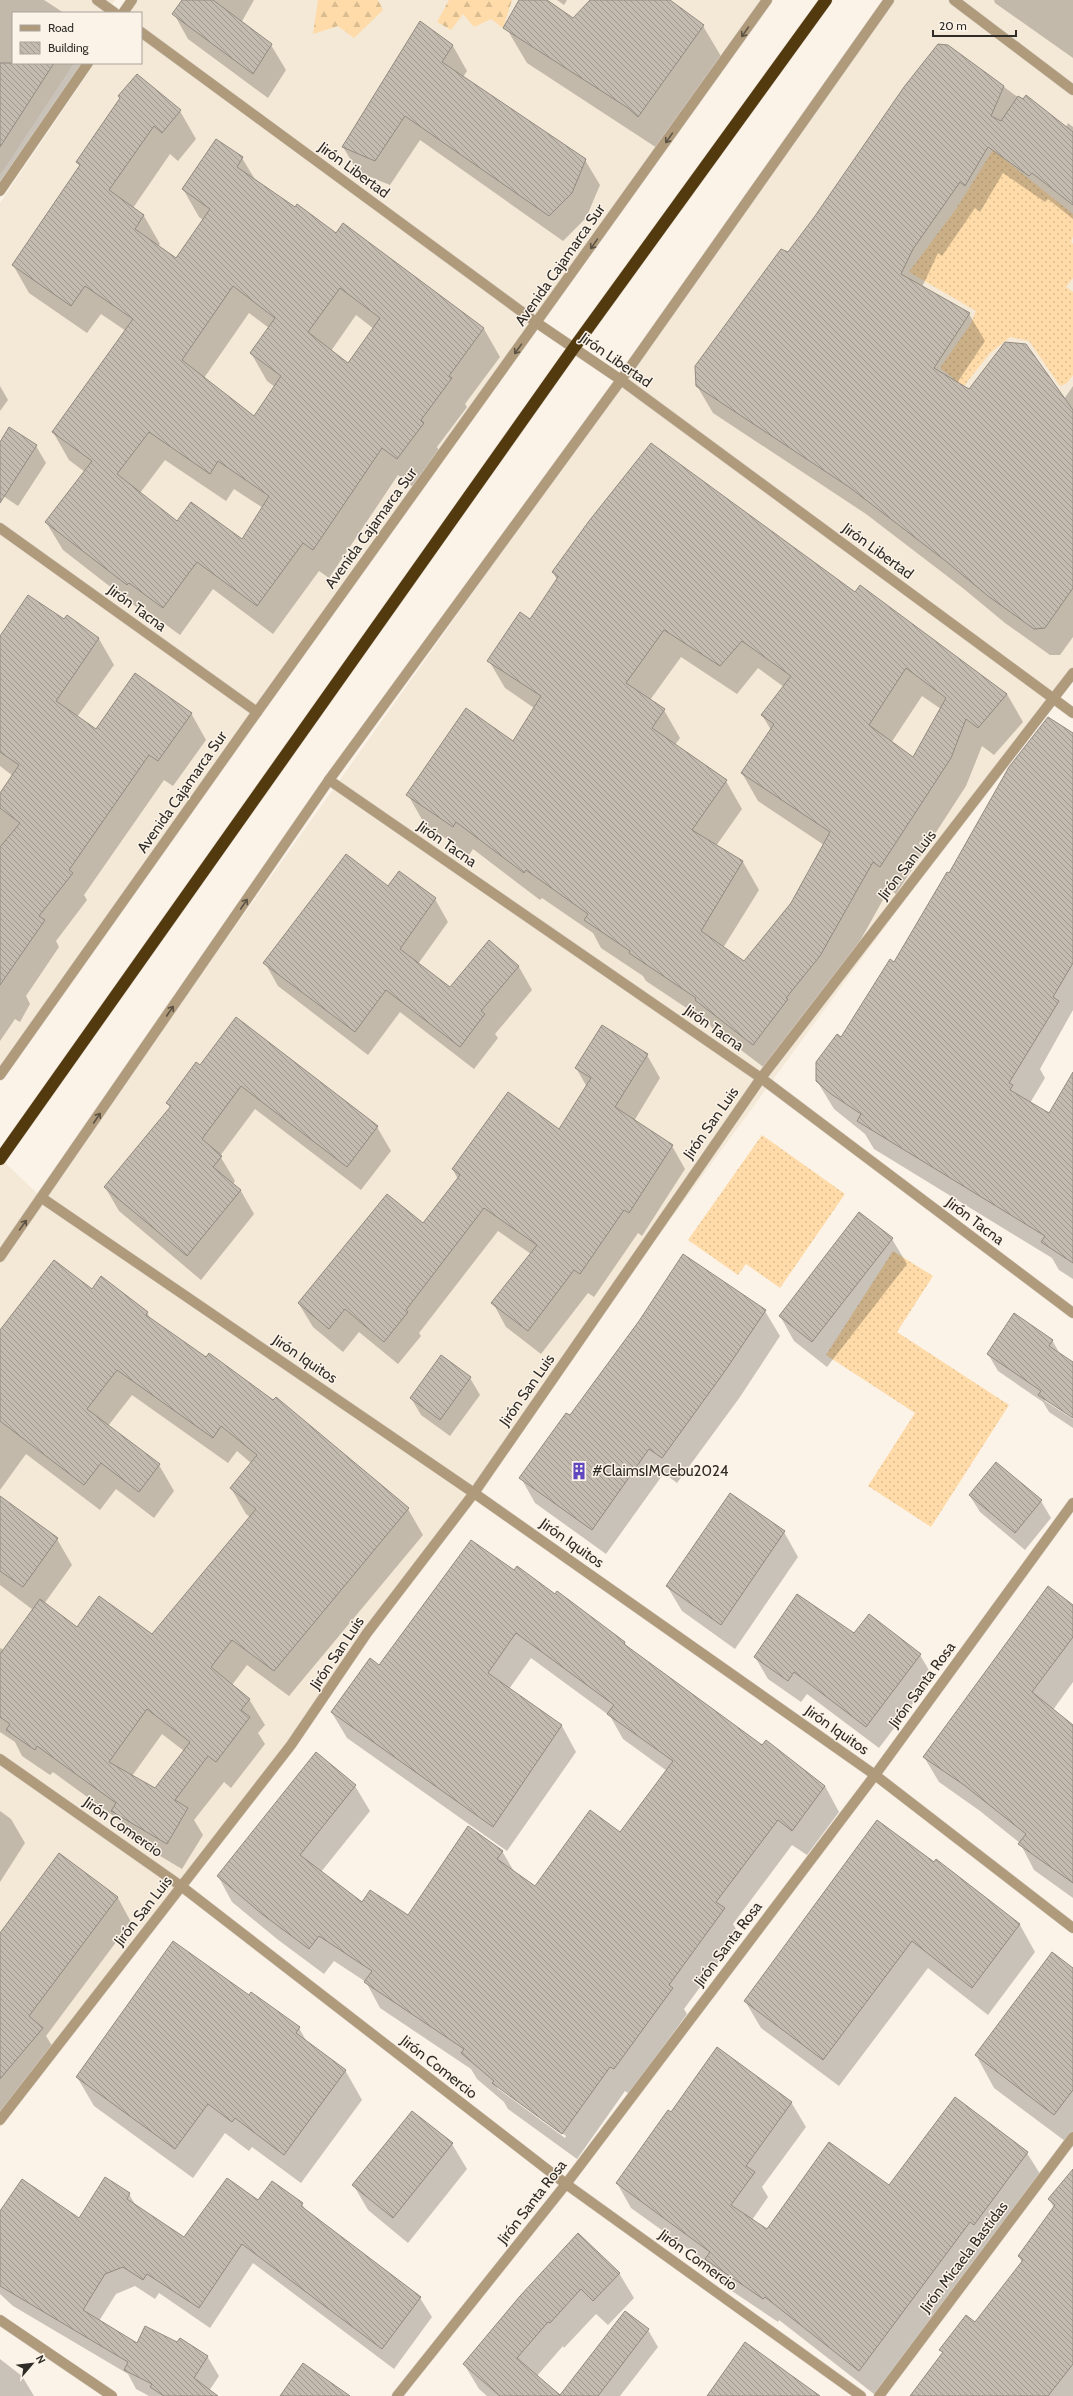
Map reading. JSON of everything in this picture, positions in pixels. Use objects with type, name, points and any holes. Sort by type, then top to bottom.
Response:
[{"type":"highway","points":[[0,1159],[573,349],[826,0]]},
{"type":"street","points":[[97,0],[114,12]]},
{"type":"street","points":[[124,12],[132,0]]},
{"type":"street","name":"Avenida Cajamarca Sur","points":[[0,1075],[257,712],[767,0]]},
{"type":"street","points":[[0,1257],[329,780],[621,380],[889,0]]},
{"type":"street","points":[[954,0],[1073,90]]},
{"type":"street","name":"Jirón Libertad","points":[[142,33],[537,323],[573,349],[621,380],[1073,713]]},
{"type":"street","points":[[0,191],[87,64]]},
{"type":"street","name":"Jirón Tacna","points":[[0,528],[257,712]]},
{"type":"street","name":"Jirón San Luis","points":[[0,2120],[291,1745],[367,1633],[474,1493],[760,1078],[1054,700],[1073,673]]},
{"type":"street","name":"Jirón Tacna","points":[[329,780],[760,1078],[1073,1313]]},
{"type":"street","name":"Jirón Iquitos","points":[[42,1198],[474,1493],[875,1775],[1073,1928]]},
{"type":"street","name":"Jirón Santa Rosa","points":[[397,2396],[566,2184],[875,1775],[1073,1502]]},
{"type":"street","name":"Jirón Comercio","points":[[0,1759],[181,1886],[566,2184],[861,2396]]},
{"type":"street","name":"Jirón Micaela Bastidas","points":[[879,2396],[1073,2137]]},
{"type":"street","points":[[0,2320],[112,2396]]},
{"type":"shaded area","points":[[0,0],[115,0],[107,12],[12,12],[12,64],[73,64],[0,175]]},
{"type":"shaded area","points":[[138,0],[766,0],[0,1076],[0,203],[94,64],[142,64],[142,12],[131,12]]},
{"type":"shaded area","points":[[895,0],[1073,0],[1073,671],[181,1886],[0,2128],[0,1158],[42,1198]]},
{"type":"green space","points":[[318,0],[378,0],[383,10],[354,38],[338,26],[313,34]]},
{"type":"green space","points":[[449,0],[512,0],[503,28],[491,19],[474,27],[463,14],[451,30],[437,22]]},
{"type":"green space","points":[[993,150],[1073,214],[1073,236],[1071,242],[1073,244],[1073,278],[1066,287],[1073,292],[1073,375],[1067,383],[1060,386],[1029,341],[1010,337],[989,354],[950,404],[920,426],[953,378],[940,368],[970,325],[976,311],[909,272],[956,209]]},
{"type":"green space","points":[[762,1135],[845,1194],[780,1288],[746,1264],[738,1275],[688,1240]]},
{"type":"green space","points":[[893,1251],[933,1276],[897,1332],[1009,1405],[931,1527],[868,1486],[915,1413],[826,1355]]},
{"type":"building","points":[[182,0],[213,0],[272,44],[253,74],[172,14]]},
{"type":"building","points":[[519,0],[547,0],[573,18],[590,0],[670,0],[704,25],[638,117],[628,108],[503,28]]},
{"type":"building","points":[[420,21],[453,45],[442,62],[586,159],[572,193],[549,216],[405,116],[375,161],[342,147]]},
{"type":"building","points":[[938,44],[948,45],[1004,86],[991,116],[1001,121],[1018,96],[1023,99],[1026,95],[1073,132],[1073,205],[1032,173],[1029,176],[988,147],[965,186],[960,182],[913,249],[901,274],[970,313],[934,368],[969,389],[1005,342],[1026,344],[1073,410],[1073,588],[1045,628],[1034,629],[988,596],[947,562],[849,487],[696,386],[695,366],[781,249],[788,252],[815,216],[904,87]]},
{"type":"building","points":[[0,63],[53,64],[0,147]]},
{"type":"building","points":[[137,74],[181,110],[162,133],[154,126],[109,190],[144,215],[135,229],[176,258],[210,209],[182,189],[216,139],[243,157],[237,167],[295,207],[297,204],[336,233],[343,223],[484,328],[449,376],[452,378],[421,420],[424,423],[397,459],[382,448],[313,550],[303,543],[257,606],[197,562],[163,608],[129,583],[127,585],[45,522],[92,461],[52,432],[133,319],[85,286],[71,306],[12,265],[80,165],[76,162],[120,98],[118,96]],"holes":[[[233,286],[275,318],[250,353],[281,376],[254,416],[182,360]],[[340,288],[380,318],[348,363],[308,332]],[[149,432],[210,474],[218,461],[269,496],[242,539],[191,502],[177,521],[117,474]]]},
{"type":"building","points":[[9,427],[37,445],[0,503],[0,442]]},
{"type":"building","points":[[651,443],[855,592],[860,585],[1007,694],[978,728],[966,719],[951,758],[880,867],[873,862],[820,956],[786,998],[788,999],[753,1045],[695,1000],[696,998],[629,953],[630,951],[584,920],[588,914],[526,870],[524,873],[456,822],[453,827],[406,795],[466,708],[513,741],[541,696],[487,661],[520,612],[530,619],[558,577],[552,572],[589,521]],"holes":[[[664,630],[720,666],[742,641],[791,676],[761,715],[774,724],[741,773],[830,832],[791,903],[744,961],[701,931],[743,861],[692,830],[727,780],[652,728],[665,709],[626,683]],[[906,668],[946,698],[913,757],[869,725]]]},
{"type":"building","points":[[28,595],[64,619],[67,615],[99,638],[56,701],[96,729],[135,673],[192,713],[158,761],[149,755],[69,870],[73,873],[39,916],[45,920],[0,985],[0,847],[20,823],[0,808],[0,793],[19,765],[0,752],[0,636]]},
{"type":"building","points":[[1048,717],[1073,733],[1073,963],[1053,997],[1059,1001],[1009,1083],[1013,1085],[1010,1090],[1049,1113],[1073,1072],[1073,1263],[1041,1242],[1045,1236],[857,1121],[861,1114],[831,1094],[816,1081],[816,1062],[837,1034],[841,1037],[890,959],[894,962],[947,872],[949,873],[1009,767]]},
{"type":"building","points":[[346,854],[388,886],[399,871],[436,898],[400,949],[450,987],[489,940],[519,966],[481,1011],[485,1014],[460,1047],[386,990],[355,1032],[263,963]]},
{"type":"building","points":[[236,1017],[378,1126],[347,1167],[241,1086],[202,1139],[222,1156],[213,1167],[241,1190],[187,1256],[104,1187],[171,1106],[166,1103],[196,1062],[200,1065]]},
{"type":"building","points":[[602,1025],[648,1054],[615,1107],[673,1145],[629,1213],[624,1210],[580,1274],[574,1270],[528,1331],[491,1303],[537,1245],[484,1208],[406,1310],[408,1312],[384,1342],[345,1309],[329,1329],[298,1303],[387,1194],[423,1223],[460,1175],[452,1169],[508,1092],[559,1129],[591,1078],[575,1068]]},
{"type":"building","points":[[859,1212],[893,1238],[812,1342],[779,1316]]},
{"type":"building","points":[[683,1254],[766,1310],[725,1371],[662,1458],[649,1449],[592,1530],[519,1478],[566,1413],[570,1415],[639,1321]]},
{"type":"building","points":[[54,1260],[92,1289],[101,1276],[148,1312],[146,1315],[206,1357],[209,1353],[273,1400],[276,1397],[409,1508],[274,1671],[232,1640],[211,1667],[250,1699],[241,1710],[250,1717],[216,1762],[208,1756],[175,1800],[188,1808],[167,1844],[111,1811],[116,1803],[37,1746],[35,1750],[6,1730],[10,1724],[0,1717],[0,1654],[40,1599],[77,1627],[99,1596],[152,1634],[256,1509],[230,1488],[257,1455],[221,1426],[213,1438],[117,1370],[87,1409],[160,1464],[139,1492],[101,1463],[84,1485],[0,1421],[0,1330]],"holes":[[[147,1709],[190,1742],[155,1788],[109,1762]]]},
{"type":"building","points":[[1014,1313],[1053,1340],[1049,1346],[1073,1362],[1073,1418],[1038,1395],[1041,1391],[987,1354]]},
{"type":"building","points":[[441,1355],[471,1377],[440,1420],[410,1398]]},
{"type":"building","points":[[996,1462],[1042,1500],[1015,1533],[969,1495]]},
{"type":"building","points":[[730,1493],[785,1531],[721,1625],[666,1586]]},
{"type":"building","points":[[0,1496],[58,1538],[23,1587],[0,1571]]},
{"type":"building","points":[[471,1540],[514,1570],[517,1566],[555,1594],[557,1591],[625,1642],[624,1644],[762,1745],[766,1740],[825,1786],[792,1831],[778,1820],[716,1902],[725,1908],[669,1985],[673,1988],[614,2069],[610,2067],[562,2134],[492,2083],[494,2081],[461,2053],[464,2049],[364,1982],[372,1971],[319,1936],[309,1949],[262,1914],[217,1876],[316,1752],[356,1785],[300,1855],[362,1902],[370,1890],[408,1915],[468,1826],[503,1851],[497,1859],[535,1886],[590,1810],[620,1832],[673,1761],[607,1714],[614,1705],[516,1633],[488,1673],[562,1725],[493,1827],[331,1712],[370,1658],[379,1665]]},
{"type":"building","points":[[1048,1586],[1073,1605],[1073,1637],[1032,1692],[1073,1725],[1073,1883],[1018,1844],[1026,1834],[964,1785],[923,1757]]},
{"type":"building","points":[[797,1594],[854,1633],[869,1614],[921,1654],[866,1727],[794,1672],[788,1681],[754,1657]]},
{"type":"building","points":[[877,1820],[934,1862],[936,1859],[1020,1924],[972,1988],[912,1941],[823,2060],[744,2001]]},
{"type":"building","points":[[59,1853],[118,1897],[29,2016],[43,2028],[0,2079],[0,1933]]},
{"type":"building","points":[[173,1941],[249,1995],[251,1992],[300,2027],[296,2033],[346,2070],[284,2155],[235,2118],[232,2122],[208,2104],[175,2149],[76,2077]]},
{"type":"building","points":[[1052,1952],[1073,1968],[1073,2090],[1054,2115],[975,2055]]},
{"type":"building","points":[[717,2047],[792,2102],[746,2166],[755,2172],[731,2205],[767,2229],[829,2142],[889,2185],[955,2097],[1028,2152],[974,2225],[970,2222],[859,2371],[765,2297],[763,2299],[705,2259],[710,2252],[616,2183],[668,2110],[671,2112]]},
{"type":"building","points":[[412,2111],[453,2143],[393,2218],[352,2185]]},
{"type":"building","points":[[1073,2169],[1073,2364],[1048,2396],[910,2396],[943,2352],[939,2350],[966,2315],[975,2322],[1023,2260],[1018,2256],[1055,2205],[1048,2199]]},
{"type":"building","points":[[105,2177],[130,2193],[127,2199],[184,2237],[227,2178],[258,2200],[272,2181],[303,2203],[301,2206],[421,2297],[382,2349],[242,2244],[199,2308],[147,2274],[143,2280],[123,2267],[105,2274],[83,2310],[137,2343],[145,2326],[177,2342],[180,2338],[208,2356],[194,2378],[218,2396],[164,2396],[150,2387],[152,2384],[124,2370],[128,2362],[0,2286],[0,2211],[22,2179],[79,2218]]},
{"type":"building","points":[[578,2233],[620,2273],[593,2301],[581,2289],[550,2323],[548,2322],[517,2358],[560,2395],[625,2311],[649,2329],[598,2396],[500,2396],[463,2364],[520,2296]]},
{"type":"building","points":[[745,2342],[820,2396],[707,2396]]},
{"type":"building","points":[[303,2363],[350,2396],[280,2396]]},
{"type":"place","name":"#ClaimsIMCebu2024","points":[[579,1471]]}]
